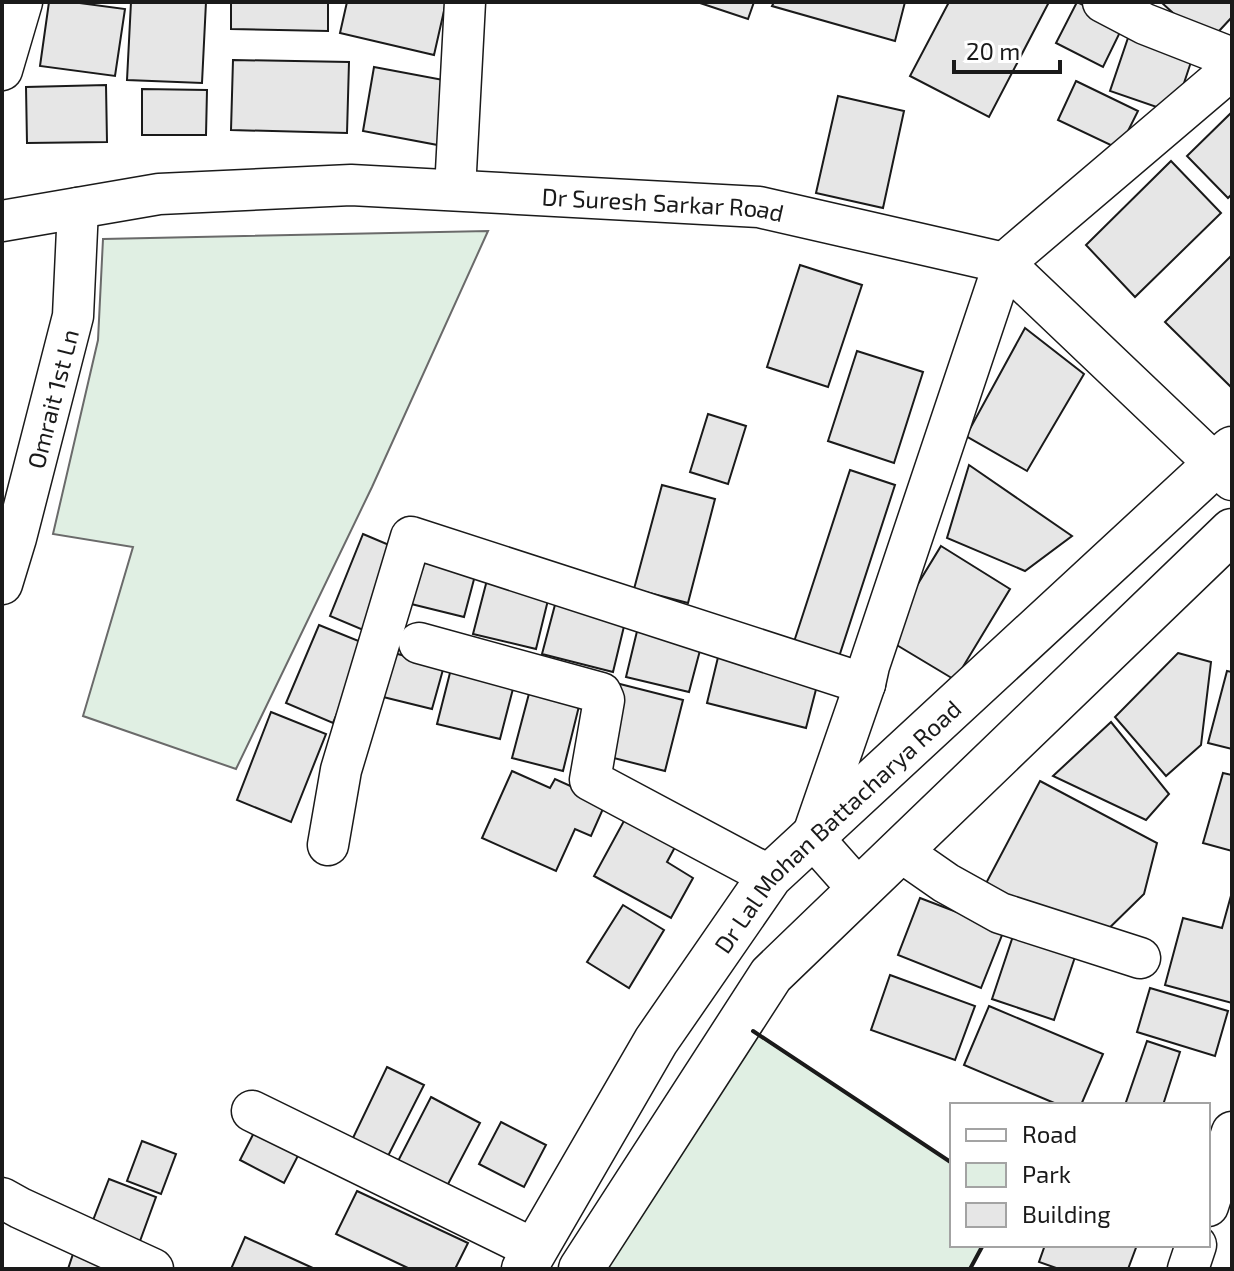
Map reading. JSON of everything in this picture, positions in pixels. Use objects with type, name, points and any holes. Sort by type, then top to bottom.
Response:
[{"type":"main road","name":"Dr Lal Mohan Battacharya Road","points":[[530,1259],[656,1041],[770,876],[1227,465]]},
{"type":"main road","points":[[581,1269],[771,975],[1232,531]]},
{"type":"street","points":[[2,70],[22,2]]},
{"type":"street","points":[[455,190],[465,2]]},
{"type":"street","points":[[1103,2],[1145,24],[1232,58]]},
{"type":"street","points":[[859,890],[812,837],[1004,263],[1232,69]]},
{"type":"street","name":"Dr Suresh Sarkar Road","points":[[2,221],[159,194],[351,185],[759,207],[1004,263]]},
{"type":"street","name":"Omrait 1st Ln","points":[[2,584],[73,316],[78,208]]},
{"type":"street","points":[[1004,263],[1227,465]]},
{"type":"street","points":[[328,845],[341,770],[411,537],[865,684]]},
{"type":"street","points":[[419,643],[601,693],[604,700],[590,780],[770,876]]},
{"type":"street","points":[[900,851],[946,883],[1000,913],[1140,958]]},
{"type":"street","points":[[252,1111],[530,1259]]},
{"type":"street","points":[[1210,1200],[1232,1132]]},
{"type":"street","points":[[2,1198],[153,1269]]},
{"type":"street","points":[[1188,1269],[1195,1247]]},
{"type":"green space","points":[[488,231],[372,487],[236,769],[83,716],[133,547],[53,534],[98,340],[103,239]]},
{"type":"green space","points":[[749,1029],[950,1162],[950,1247],[982,1247],[970,1269],[606,1269]]},
{"type":"building","points":[[49,2],[125,9],[115,76],[40,66]]},
{"type":"building","points":[[131,2],[206,2],[202,83],[127,80]]},
{"type":"building","points":[[231,2],[328,2],[328,31],[231,29]]},
{"type":"building","points":[[347,2],[446,2],[434,55],[340,33]]},
{"type":"building","points":[[697,2],[754,2],[748,19]]},
{"type":"building","points":[[774,2],[905,2],[895,41],[772,6]]},
{"type":"building","points":[[949,2],[1049,2],[989,117],[910,76]]},
{"type":"building","points":[[1077,2],[1124,24],[1103,67],[1056,43]]},
{"type":"building","points":[[1161,2],[1232,2],[1232,17],[1207,44]]},
{"type":"building","points":[[1129,35],[1193,56],[1174,113],[1110,91]]},
{"type":"building","points":[[233,60],[349,62],[347,133],[231,130]]},
{"type":"building","points":[[374,67],[454,82],[443,146],[363,131]]},
{"type":"building","points":[[1076,81],[1138,111],[1119,149],[1058,120]]},
{"type":"building","points":[[106,85],[107,142],[27,143],[26,87]]},
{"type":"building","points":[[142,89],[207,90],[206,135],[142,135]]},
{"type":"building","points":[[838,96],[904,111],[883,208],[816,193]]},
{"type":"building","points":[[1232,112],[1232,194],[1228,198],[1187,156]]},
{"type":"building","points":[[1171,161],[1221,213],[1135,297],[1086,245]]},
{"type":"building","points":[[1232,255],[1232,388],[1165,322]]},
{"type":"building","points":[[800,265],[862,285],[828,387],[767,367]]},
{"type":"building","points":[[1025,328],[1084,374],[1027,471],[966,436]]},
{"type":"building","points":[[857,351],[923,372],[894,463],[828,441]]},
{"type":"building","points":[[708,414],[746,426],[728,484],[690,472]]},
{"type":"building","points":[[969,465],[1072,536],[1025,571],[947,538]]},
{"type":"building","points":[[850,470],[895,485],[836,666],[791,651]]},
{"type":"building","points":[[662,485],[715,499],[688,603],[634,589]]},
{"type":"building","points":[[363,534],[401,550],[368,632],[330,616]]},
{"type":"building","points":[[941,546],[1010,589],[955,680],[885,638]]},
{"type":"building","points":[[416,552],[477,568],[464,617],[403,602]]},
{"type":"building","points":[[487,580],[549,596],[536,649],[473,634]]},
{"type":"building","points":[[556,601],[626,618],[613,672],[542,654]]},
{"type":"building","points":[[639,623],[703,639],[689,692],[626,677]]},
{"type":"building","points":[[319,625],[366,644],[333,723],[286,703]]},
{"type":"building","points":[[720,649],[820,674],[806,728],[707,703]]},
{"type":"building","points":[[386,651],[444,666],[432,709],[375,695]]},
{"type":"building","points":[[1178,653],[1211,662],[1201,745],[1166,776],[1115,717]]},
{"type":"building","points":[[452,665],[515,681],[500,739],[437,724]]},
{"type":"building","points":[[1227,671],[1232,672],[1232,749],[1208,743]]},
{"type":"building","points":[[616,683],[683,700],[665,771],[598,754]]},
{"type":"building","points":[[531,686],[581,698],[563,771],[512,758]]},
{"type":"building","points":[[271,712],[326,734],[291,822],[237,800]]},
{"type":"building","points":[[1111,722],[1169,794],[1146,820],[1053,776]]},
{"type":"building","points":[[512,771],[550,788],[555,779],[606,802],[591,836],[575,829],[556,871],[482,838]]},
{"type":"building","points":[[1223,773],[1232,775],[1232,851],[1203,843]]},
{"type":"building","points":[[1040,781],[1157,843],[1144,894],[1098,939],[983,889]]},
{"type":"building","points":[[631,808],[681,836],[667,862],[693,878],[671,918],[594,876]]},
{"type":"building","points":[[1232,892],[1232,1003],[1165,985],[1183,918],[1222,928]]},
{"type":"building","points":[[920,898],[1004,930],[981,988],[898,955]]},
{"type":"building","points":[[623,905],[664,930],[629,988],[587,962]]},
{"type":"building","points":[[1016,927],[1078,948],[1054,1020],[992,999]]},
{"type":"building","points":[[890,975],[975,1006],[955,1060],[871,1030]]},
{"type":"building","points":[[1150,988],[1228,1011],[1215,1056],[1137,1032]]},
{"type":"building","points":[[989,1006],[1103,1054],[1082,1103],[1054,1103],[964,1065]]},
{"type":"building","points":[[1147,1041],[1180,1052],[1164,1103],[1126,1103]]},
{"type":"building","points":[[387,1067],[424,1085],[386,1160],[351,1142]]},
{"type":"building","points":[[431,1097],[480,1123],[446,1188],[397,1163]]},
{"type":"building","points":[[260,1121],[304,1144],[284,1183],[240,1160]]},
{"type":"building","points":[[501,1122],[546,1145],[524,1187],[479,1164]]},
{"type":"building","points":[[142,1141],[176,1154],[161,1194],[127,1181]]},
{"type":"building","points":[[109,1179],[156,1197],[140,1241],[92,1223]]},
{"type":"building","points":[[357,1191],[468,1243],[455,1269],[410,1269],[336,1234]]},
{"type":"building","points":[[245,1237],[315,1269],[231,1269]]},
{"type":"building","points":[[76,1245],[103,1254],[98,1269],[68,1269]]},
{"type":"building","points":[[1044,1247],[1136,1247],[1128,1269],[1059,1269],[1039,1262]]},
{"type":"wall","points":[[753,1031],[950,1162]]},
{"type":"wall","points":[[970,1269],[982,1247]]}]
